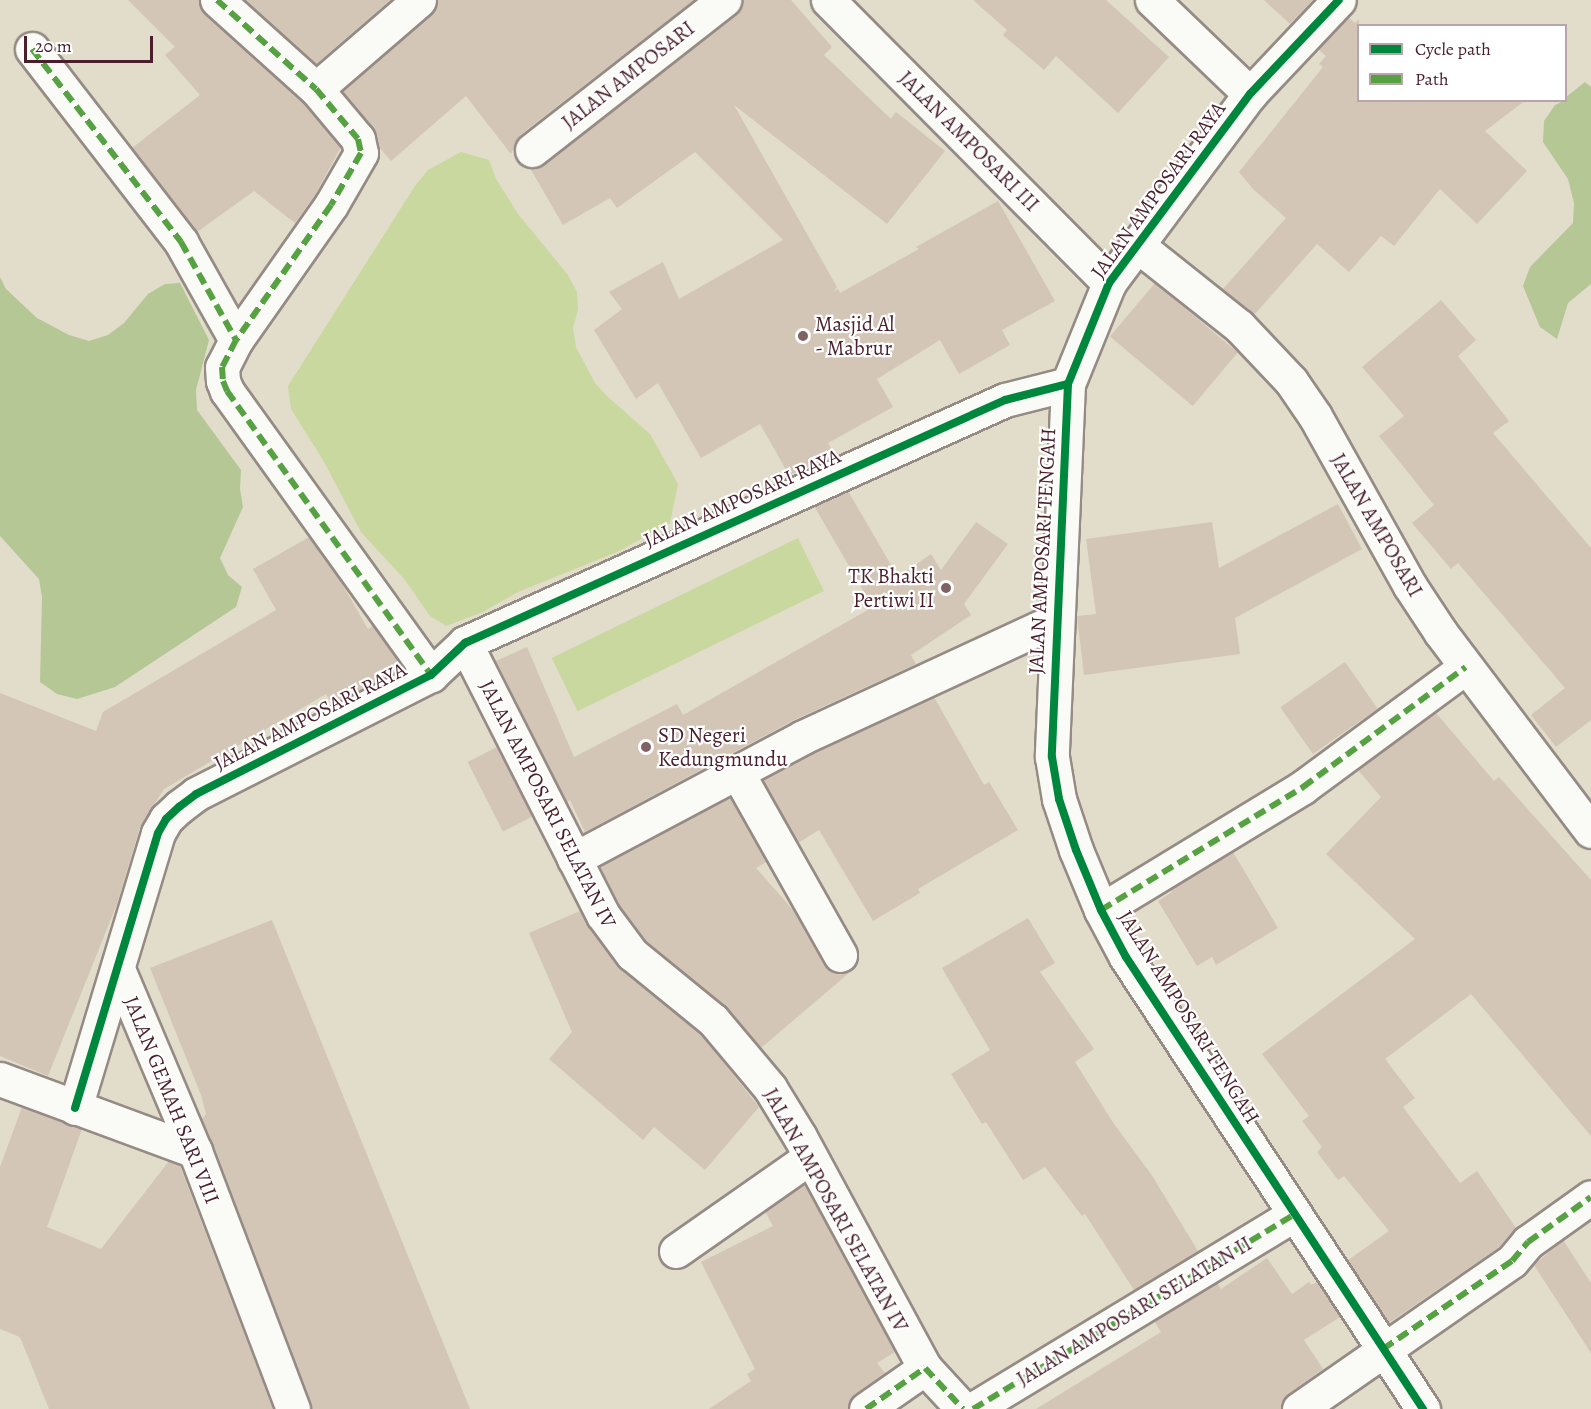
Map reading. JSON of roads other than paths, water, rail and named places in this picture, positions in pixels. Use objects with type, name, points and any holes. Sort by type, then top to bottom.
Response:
[{"type":"street","points":[[217,0],[316,89],[358,139],[361,146],[360,160],[236,340],[222,367],[221,375],[227,391],[431,675]]},
{"type":"street","points":[[316,89],[418,0]]},
{"type":"street","name":"JALAN AMPOSARI","points":[[532,150],[724,0]]},
{"type":"street","name":"JALAN AMPOSARI III","points":[[828,0],[1109,283]]},
{"type":"street","points":[[1152,0],[1250,94]]},
{"type":"street","name":"JALAN AMPOSARI RAYA","points":[[118,969],[158,833],[166,819],[196,794],[431,675],[465,643],[1005,400],[1068,384],[1109,283],[1250,94],[1339,0]]},
{"type":"street","points":[[32,49],[181,242],[236,340]]},
{"type":"street","name":"JALAN AMPOSARI","points":[[1137,245],[1239,326],[1291,381],[1315,416],[1410,586],[1466,667],[1591,831]]},
{"type":"street","name":"JALAN AMPOSARI TENGAH","points":[[1068,384],[1056,620],[1052,757],[1059,799],[1101,910],[1126,957],[1423,1409]]},
{"type":"street","points":[[574,859],[803,737],[1056,620]]},
{"type":"street","name":"JALAN AMPOSARI SELATAN IV","points":[[465,643],[574,859],[616,936],[632,954],[713,1020],[740,1049],[770,1088],[925,1368],[963,1409]]},
{"type":"street","points":[[1101,910],[1303,787],[1466,667]]},
{"type":"street","points":[[737,772],[840,955]]},
{"type":"street","name":"JALAN GEMAH SARI VIII","points":[[75,1108],[118,969]]},
{"type":"street","name":"JALAN GEMAH SARI VIII","points":[[118,969],[195,1151],[293,1409]]},
{"type":"street","points":[[0,1079],[195,1151]]},
{"type":"street","points":[[676,1251],[810,1157]]},
{"type":"street","points":[[1299,1409],[1512,1261],[1528,1242],[1591,1197]]},
{"type":"street","name":"JALAN AMPOSARI SELATAN II","points":[[973,1409],[1295,1214]]},
{"type":"street","points":[[866,1409],[925,1368]]},
{"type":"place","name":"Masjid Al - Mabrur","points":[[803,336]]},
{"type":"place","name":"TK Bhakti Pertiwi II","points":[[946,588]]},
{"type":"place","name":"SD Negeri Kedungmundu","points":[[646,747]]}]
